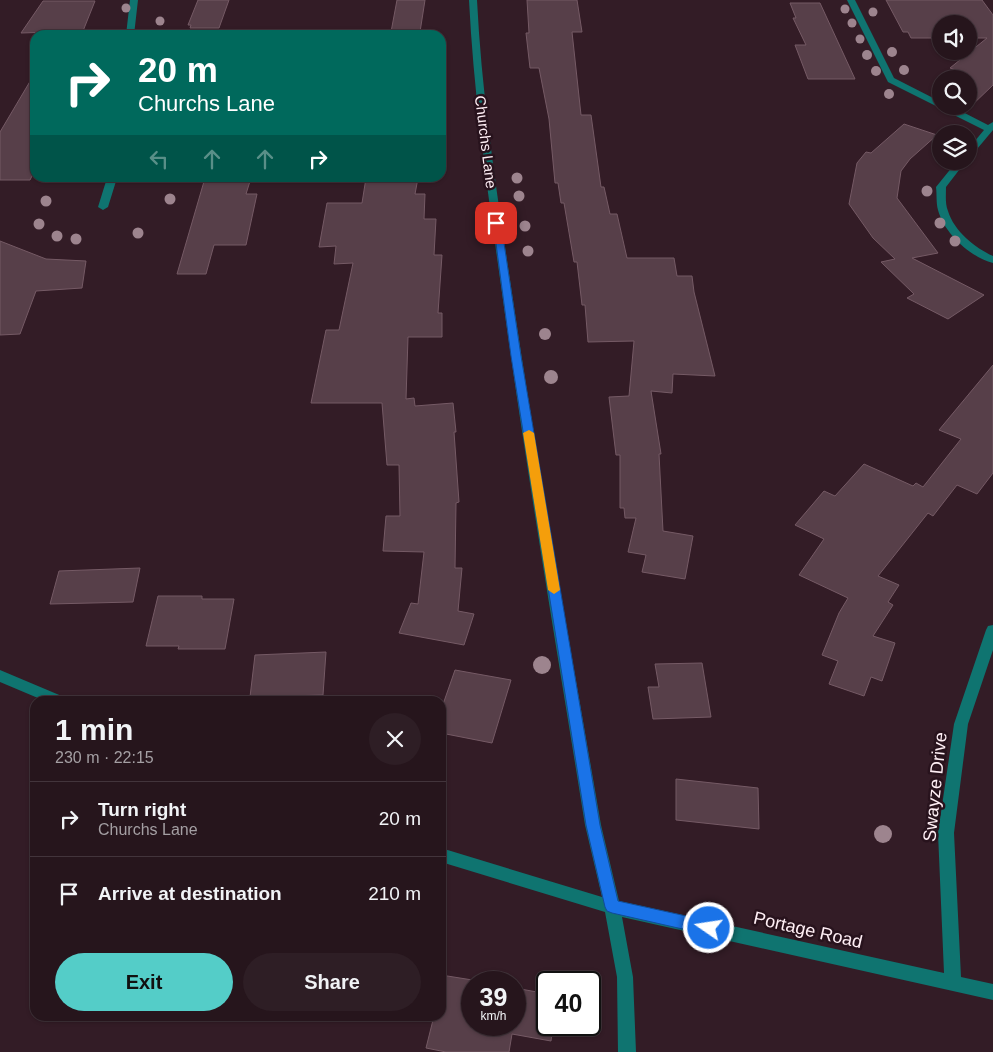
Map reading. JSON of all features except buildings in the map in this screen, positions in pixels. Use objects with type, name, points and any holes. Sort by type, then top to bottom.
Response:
[{"type":"street","points":[[131,30],[134,0]]},
{"type":"street","name":"Churchs Lane","points":[[474,0],[476,63],[483,129],[516,356],[593,825],[612,907],[625,977],[627,1052]]},
{"type":"street","points":[[851,0],[891,80],[932,101]]},
{"type":"street","points":[[963,115],[991,127],[977,144]]},
{"type":"street","points":[[955,170],[941,187],[943,211],[959,237],[984,257],[993,260]]},
{"type":"street","points":[[103,207],[111,182]]},
{"type":"street","name":"Swayze Drive","points":[[953,983],[946,834],[960,724],[993,630]]},
{"type":"street","points":[[0,676],[47,696]]},
{"type":"street","name":"Portage Road","points":[[446,857],[612,907],[993,992]]},
{"type":"slow traffic","points":[[529,433],[554,590]]},
{"type":"route","points":[[496,223],[593,825],[612,907],[709,928]]}]
